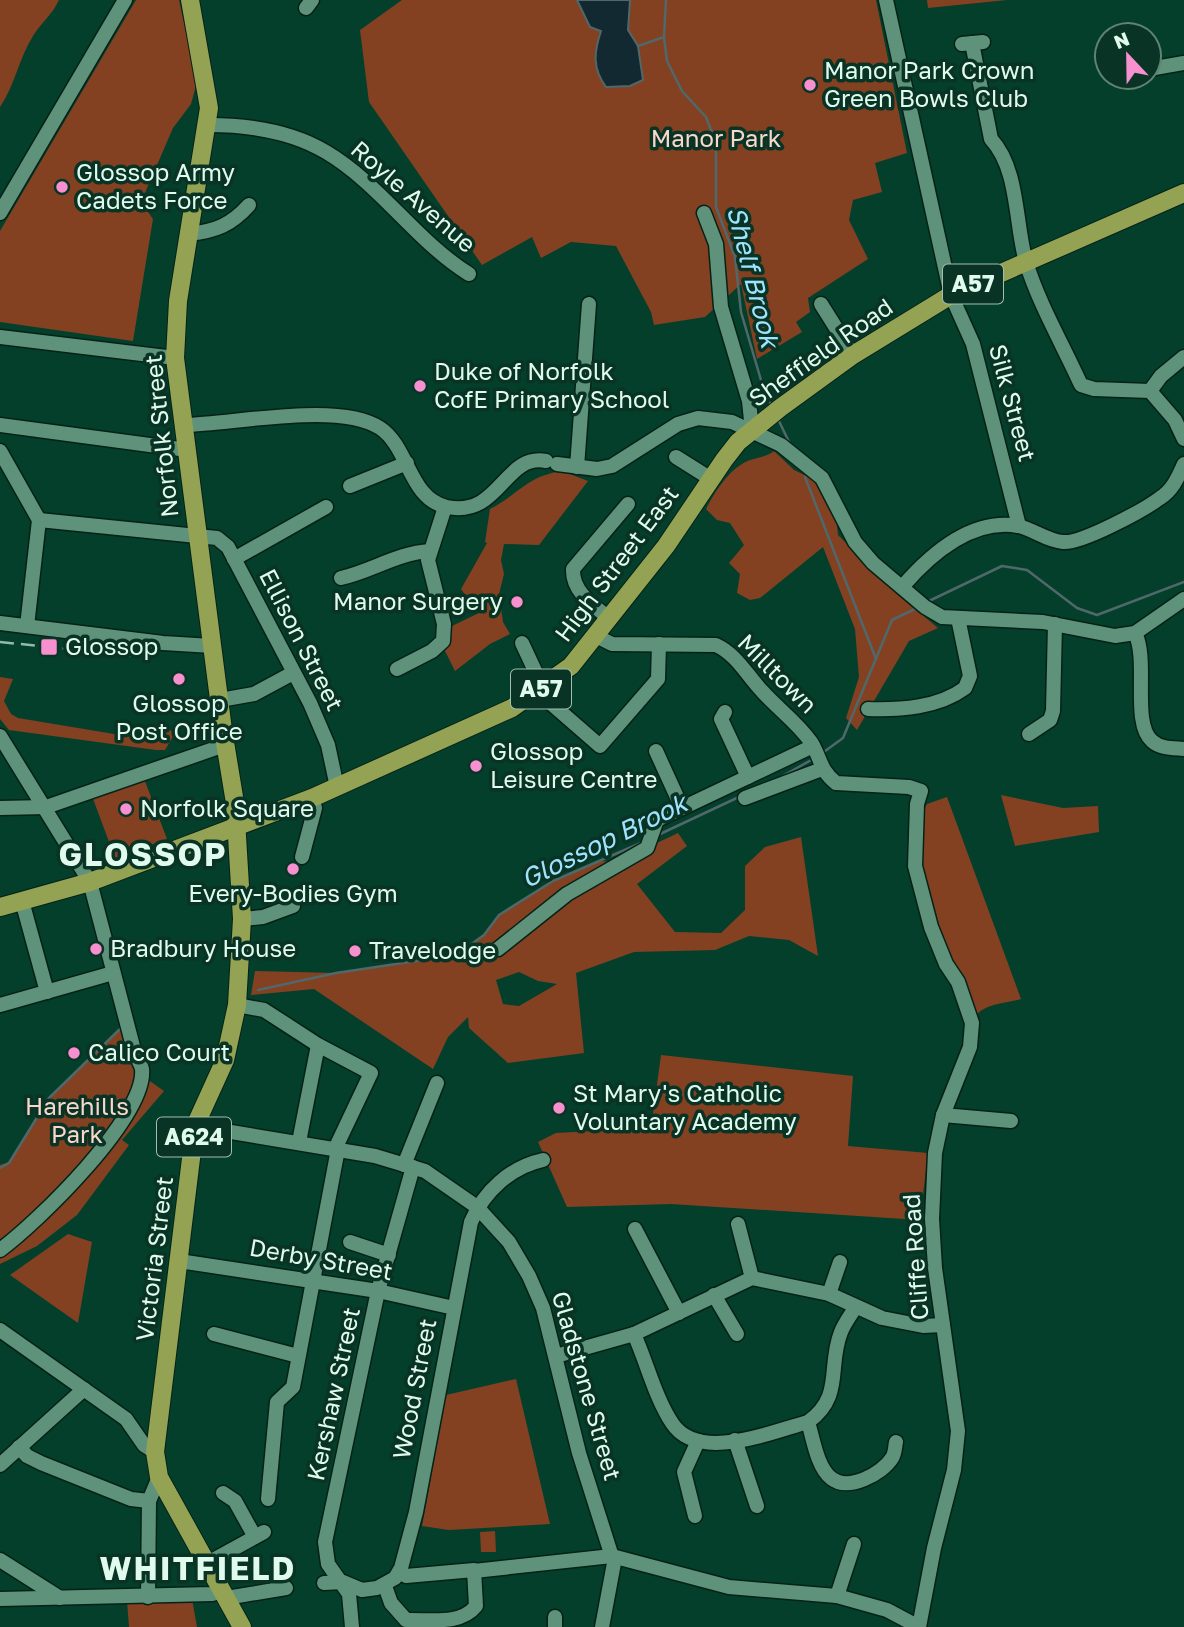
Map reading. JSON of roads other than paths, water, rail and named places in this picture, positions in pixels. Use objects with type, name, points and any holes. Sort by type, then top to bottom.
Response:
[{"type":"main road","name":"Norfolk Street","points":[[190,0],[206,85],[208,125],[178,301],[175,358],[225,745],[236,803],[236,827]]},
{"type":"main road","name":"Sheffield Road","points":[[752,430],[853,355],[951,295],[1184,193]]},
{"type":"main road","name":"High Street East","points":[[236,827],[337,787],[512,708],[540,690],[571,666],[610,619],[666,546],[723,460],[752,430]]},
{"type":"main road","name":"A57","points":[[0,907],[90,882],[236,827]]},
{"type":"main road","name":"Victoria Street","points":[[155,1452],[195,1126],[225,1060],[237,1005],[242,919],[236,827]]},
{"type":"main road","name":"A624","points":[[155,1452],[159,1477],[242,1627]]},
{"type":"street","points":[[0,213],[125,0]]},
{"type":"street","name":"Silk Street","points":[[887,0],[951,295],[973,344],[1018,510],[1019,526]]},
{"type":"street","points":[[972,43],[991,139],[1000,148],[1007,170],[1027,262],[1081,385],[1094,389],[1150,391],[1175,420],[1184,439]]},
{"type":"street","points":[[1163,64],[1184,63]]},
{"type":"street","name":"Royle Avenue","points":[[208,125],[247,125],[287,136],[326,152],[358,177],[448,261],[468,274]]},
{"type":"street","points":[[189,234],[214,231],[230,224],[249,205]]},
{"type":"street","points":[[705,213],[716,244],[721,307],[749,401],[752,430]]},
{"type":"street","points":[[577,467],[589,304]]},
{"type":"street","points":[[821,304],[853,355]]},
{"type":"street","points":[[0,337],[175,358]]},
{"type":"street","points":[[1150,391],[1161,376],[1184,357]]},
{"type":"street","points":[[184,425],[350,415],[381,429],[393,439],[424,494],[444,507],[476,505],[488,500],[513,471],[534,458],[597,469],[612,466],[678,424],[698,418],[732,422],[781,445],[822,478],[855,542],[873,563],[942,617],[1055,624],[1102,636],[1135,633],[1184,599]]},
{"type":"street","points":[[0,425],[187,450]]},
{"type":"street","points":[[0,451],[39,520],[27,626]]},
{"type":"street","points":[[676,457],[711,479]]},
{"type":"street","points":[[350,486],[407,463]]},
{"type":"street","points":[[903,586],[922,565],[957,539],[989,528],[1019,526],[1064,543],[1085,540],[1160,498],[1176,482],[1184,464]]},
{"type":"street","points":[[610,619],[581,594],[573,582],[573,569],[628,504]]},
{"type":"street","points":[[234,559],[326,507]]},
{"type":"street","points":[[397,669],[432,651],[443,641],[444,624],[429,568],[430,551],[444,507]]},
{"type":"street","points":[[39,520],[198,537]]},
{"type":"street","name":"Ellison Street","points":[[198,537],[217,537],[228,547],[328,744],[337,787]]},
{"type":"street","points":[[341,578],[359,574],[396,557],[430,551]]},
{"type":"street","points":[[867,709],[916,706],[942,699],[965,688],[970,677],[958,618]]},
{"type":"street","points":[[0,623],[212,646]]},
{"type":"street","points":[[1029,734],[1050,720],[1053,712],[1055,624]]},
{"type":"street","points":[[1135,633],[1141,661],[1144,726],[1150,740],[1161,746],[1184,749]]},
{"type":"street","name":"Milltown","points":[[596,636],[612,644],[716,645],[729,651],[761,690],[794,719],[818,759]]},
{"type":"street","points":[[522,643],[540,690],[600,747],[658,679],[659,644]]},
{"type":"street","points":[[220,700],[254,694],[293,673]]},
{"type":"street","points":[[725,712],[721,719],[748,777]]},
{"type":"street","points":[[0,736],[90,882],[123,1009],[142,1068],[139,1085],[111,1138],[52,1206],[0,1250]]},
{"type":"street","points":[[1,812],[46,807],[225,745]]},
{"type":"street","points":[[656,751],[682,808]]},
{"type":"street","points":[[498,949],[567,894],[648,848],[657,820],[748,777],[818,759]]},
{"type":"street","points":[[745,798],[818,759]]},
{"type":"street","name":"Cliffe Road","points":[[818,759],[836,783],[909,787],[920,791],[917,804],[915,866],[931,928],[946,964],[958,982],[972,1023],[970,1047],[943,1115],[935,1153],[932,1219],[958,1430],[954,1470],[934,1548],[919,1627]]},
{"type":"street","points":[[302,857],[315,808],[312,798]]},
{"type":"street","points":[[22,901],[47,992]]},
{"type":"street","points":[[242,919],[264,917],[293,906]]},
{"type":"street","points":[[0,1005],[113,973]]},
{"type":"street","points":[[237,1005],[264,1010],[318,1045],[371,1073],[337,1149],[293,1387],[277,1402],[268,1499]]},
{"type":"street","points":[[299,1142],[318,1045]]},
{"type":"street","name":"Kershaw Street","points":[[352,1627],[349,1594],[328,1564],[326,1542],[378,1292],[389,1255],[408,1166],[438,1083]]},
{"type":"street","points":[[943,1115],[1011,1121]]},
{"type":"street","name":"Gladstone Street","points":[[195,1126],[337,1149],[408,1166],[437,1177],[477,1207],[509,1242],[529,1276],[543,1308],[579,1453],[612,1556]]},
{"type":"street","points":[[477,1207],[498,1182],[517,1168],[543,1160]]},
{"type":"street","name":"Wood Street","points":[[393,1579],[416,1512],[471,1222],[477,1207]]},
{"type":"street","points":[[738,1224],[752,1278]]},
{"type":"street","points":[[635,1229],[679,1313]]},
{"type":"street","points":[[350,1242],[389,1255]]},
{"type":"street","name":"Derby Street","points":[[179,1261],[313,1280],[454,1308]]},
{"type":"street","points":[[829,1294],[840,1262]]},
{"type":"street","points":[[556,1356],[634,1334],[752,1278],[829,1294],[855,1308],[894,1321],[943,1325]]},
{"type":"street","points":[[714,1295],[737,1334]]},
{"type":"street","points":[[634,1334],[671,1420],[685,1436],[716,1444],[808,1422],[820,1413],[830,1398],[841,1332],[855,1308]]},
{"type":"street","points":[[0,1330],[126,1419],[144,1445],[155,1452]]},
{"type":"street","points":[[214,1334],[298,1356]]},
{"type":"street","points":[[0,1465],[84,1389]]},
{"type":"street","points":[[808,1422],[824,1469],[831,1478],[846,1484],[856,1483],[885,1465],[894,1457],[896,1442]]},
{"type":"street","points":[[735,1440],[757,1506]]},
{"type":"street","points":[[695,1516],[684,1472],[698,1441]]},
{"type":"street","points":[[19,1447],[27,1456],[41,1463],[131,1499],[149,1501]]},
{"type":"street","points":[[148,1597],[149,1501],[159,1477]]},
{"type":"street","points":[[206,1564],[260,1534],[235,1501],[223,1493]]},
{"type":"street","points":[[837,1596],[854,1544]]},
{"type":"street","points":[[324,1583],[343,1582],[362,1590],[406,1576],[482,1571],[612,1556],[729,1587],[837,1596],[887,1610],[919,1627]]},
{"type":"street","points":[[602,1627],[612,1577],[612,1556]]},
{"type":"street","points":[[0,1560],[60,1598]]},
{"type":"street","points":[[393,1579],[391,1603],[405,1620],[457,1619],[469,1615],[476,1606],[482,1571]]},
{"type":"street","points":[[0,1599],[224,1595],[286,1588]]},
{"type":"water","points":[[577,0],[630,0],[628,30],[638,46],[643,80],[630,86],[606,87],[596,66],[601,31],[590,27]]},
{"type":"waterway","name":"Shelf Brook","points":[[666,0],[664,37],[667,61],[682,91],[706,117],[716,143],[716,207],[735,257],[741,312],[763,387],[772,407]]},
{"type":"waterway","points":[[638,46],[664,37]]},
{"type":"waterway","name":"Shelf Brook","points":[[778,419],[790,444]]},
{"type":"waterway","name":"Shelf Brook","points":[[805,477],[876,659]]},
{"type":"waterway","points":[[929,601],[1002,566],[1027,570],[1077,608],[1097,615],[1184,582]]},
{"type":"waterway","name":"Glossop Brook","points":[[821,754],[843,738],[892,620],[917,608]]},
{"type":"waterway","name":"Glossop Brook","points":[[779,778],[813,759]]},
{"type":"waterway","name":"Glossop Brook","points":[[658,835],[741,796]]},
{"type":"waterway","name":"Glossop Brook","points":[[258,990],[336,973],[456,955],[484,935],[499,915],[553,881],[643,842]]},
{"type":"waterway","name":"Glossop Brook","points":[[0,1168],[9,1163],[49,1098],[122,1027]]},
{"type":"railway","points":[[0,642],[139,656]]},
{"type":"place","name":"Manor Park Crown Green Bowls Club","points":[[810,85]]},
{"type":"place","name":"Glossop Army Cadets Force","points":[[62,187]]},
{"type":"place","name":"Duke of Norfolk CofE Primary School","points":[[420,386]]},
{"type":"place","name":"Manor Surgery","points":[[517,602]]},
{"type":"place","name":"Glossop","points":[[49,647]]},
{"type":"place","name":"Glossop Post Office","points":[[179,679]]},
{"type":"place","name":"Glossop Leisure Centre","points":[[476,766]]},
{"type":"place","name":"Norfolk Square","points":[[126,809]]},
{"type":"place","name":"Every-Bodies Gym","points":[[293,869]]},
{"type":"place","name":"Bradbury House","points":[[96,949]]},
{"type":"place","name":"Travelodge","points":[[355,951]]},
{"type":"place","name":"Calico Court","points":[[74,1053]]},
{"type":"place","name":"St Mary's Catholic Voluntary Academy","points":[[559,1108]]},
{"type":"district","name":"GLOSSOP","points":[[143,855]]},
{"type":"district","name":"WHITFIELD","points":[[198,1569]]},
{"type":"park label","name":"Manor Park","points":[[716,139]]},
{"type":"park label","name":"Harehills Park","points":[[77,1121]]}]
